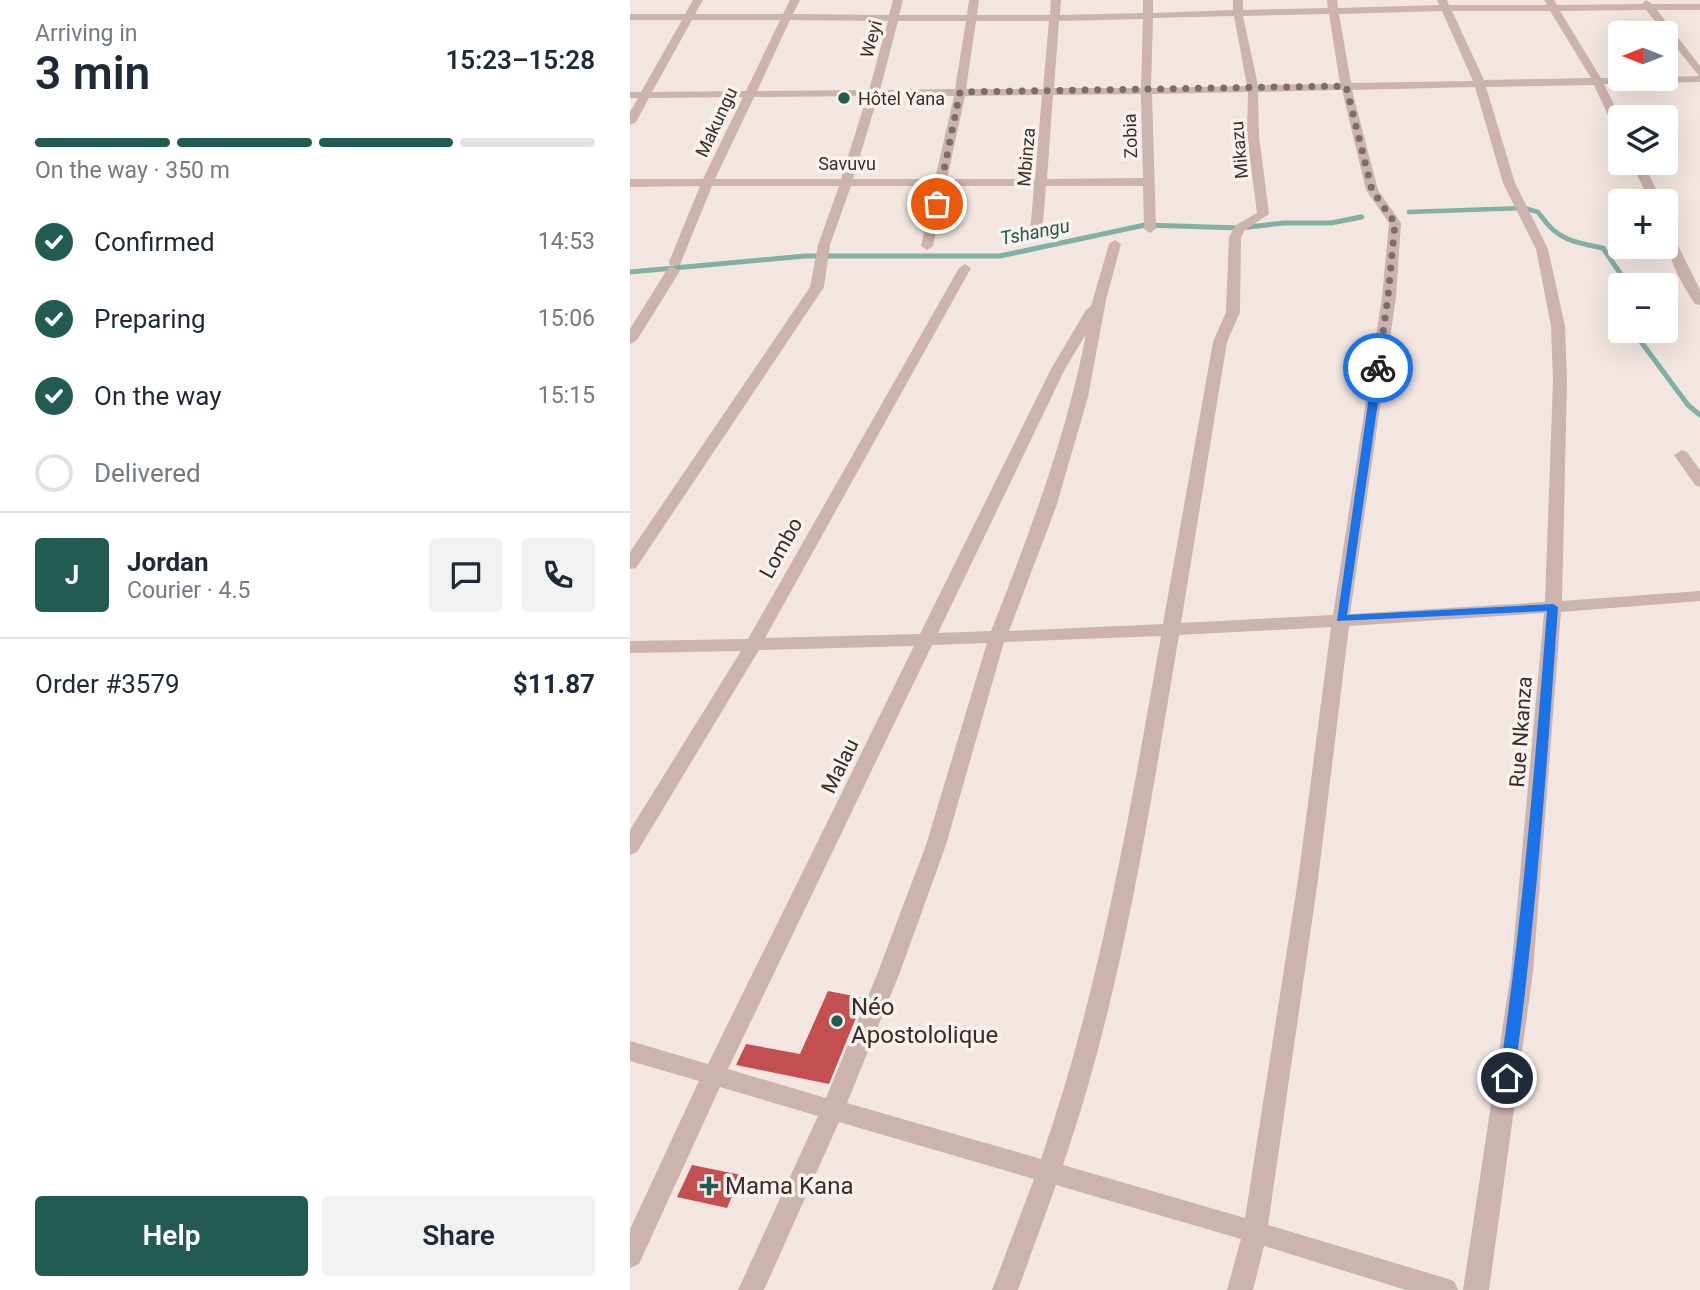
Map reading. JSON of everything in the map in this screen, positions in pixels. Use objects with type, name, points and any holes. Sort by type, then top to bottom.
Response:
[{"type":"street","points":[[630,122],[698,0]]},
{"type":"street","name":"Makungu","points":[[630,340],[674,267],[708,182],[795,0]]},
{"type":"street","name":"Weyi","points":[[630,564],[817,287],[824,245],[875,93],[898,0]]},
{"type":"street","points":[[927,246],[943,183],[974,0]]},
{"type":"street","name":"Mbinza","points":[[1036,233],[1056,0]]},
{"type":"street","name":"Zobia","points":[[1148,0],[1146,91],[1150,229]]},
{"type":"street","name":"Mikazu","points":[[1169,630],[1220,342],[1233,312],[1236,237],[1240,228],[1263,214],[1253,136],[1253,87],[1238,15],[1238,0]]},
{"type":"street","points":[[1551,3],[1609,105]]},
{"type":"street","points":[[630,17],[1055,18],[1238,15],[1332,6],[1444,4],[1647,4],[1700,7]]},
{"type":"street","name":"Rue Nkanza","points":[[1444,4],[1479,82],[1509,183],[1542,249],[1558,326],[1560,381],[1553,607],[1535,843],[1522,972],[1476,1290]]},
{"type":"street","points":[[1647,4],[1700,76]]},
{"type":"street","points":[[1240,1290],[1255,1232],[1308,880],[1340,619],[1388,297],[1395,223],[1372,190],[1367,174],[1346,86],[1332,6]]},
{"type":"street","points":[[630,95],[1146,91],[1700,76]]},
{"type":"street","name":"Savuvu","points":[[630,183],[1149,182]]},
{"type":"street","points":[[751,1290],[832,1111],[889,972],[936,845],[997,638],[1048,507],[1081,397],[1099,300],[1115,244]]},
{"type":"street","points":[[1678,254],[1693,280],[1700,301]]},
{"type":"street","name":"Lombo","points":[[630,847],[753,645],[965,268]]},
{"type":"street","name":"Malau","points":[[630,1256],[714,1074],[1052,381],[1099,300]]},
{"type":"street","points":[[1682,455],[1700,481]]},
{"type":"street","points":[[630,647],[926,641],[1169,630],[1700,596]]},
{"type":"street","points":[[1004,1290],[1048,1172],[1091,1036],[1139,801],[1169,630]]},
{"type":"street","points":[[630,1051],[1255,1232],[1445,1290]]},
{"type":"building","name":"Néo Apostololique","points":[[828,991],[864,998],[829,1084],[736,1065],[746,1044],[800,1054]]},
{"type":"building","name":"Mama Kana","points":[[692,1165],[741,1175],[727,1208],[677,1197]]},
{"type":"waterway","name":"Tshangu","points":[[1409,212],[1524,208],[1538,212],[1543,219]]},
{"type":"waterway","name":"Tshangu","points":[[630,272],[805,256],[1000,256],[1145,225],[1240,228],[1284,223],[1331,223],[1361,217]]},
{"type":"waterway","name":"Tshangu","points":[[1352,219],[1362,217]]},
{"type":"waterway","name":"Tshangu","points":[[1542,217],[1561,236],[1603,248],[1620,273]]},
{"type":"waterway","name":"Tshangu","points":[[1642,343],[1688,405],[1700,415]]},
{"type":"way so far","points":[[937,204],[960,92],[1346,86],[1372,190],[1395,223],[1378,368]]},
{"type":"place","name":"Hôtel Yana","points":[[844,98]]},
{"type":"place","name":"Néo Apostololique","points":[[837,1021]]},
{"type":"place","name":"Mama Kana","points":[[709,1186]]},
{"type":"route","points":[[1378,368],[1340,619],[1553,607],[1535,843],[1522,972],[1507,1078]]}]
